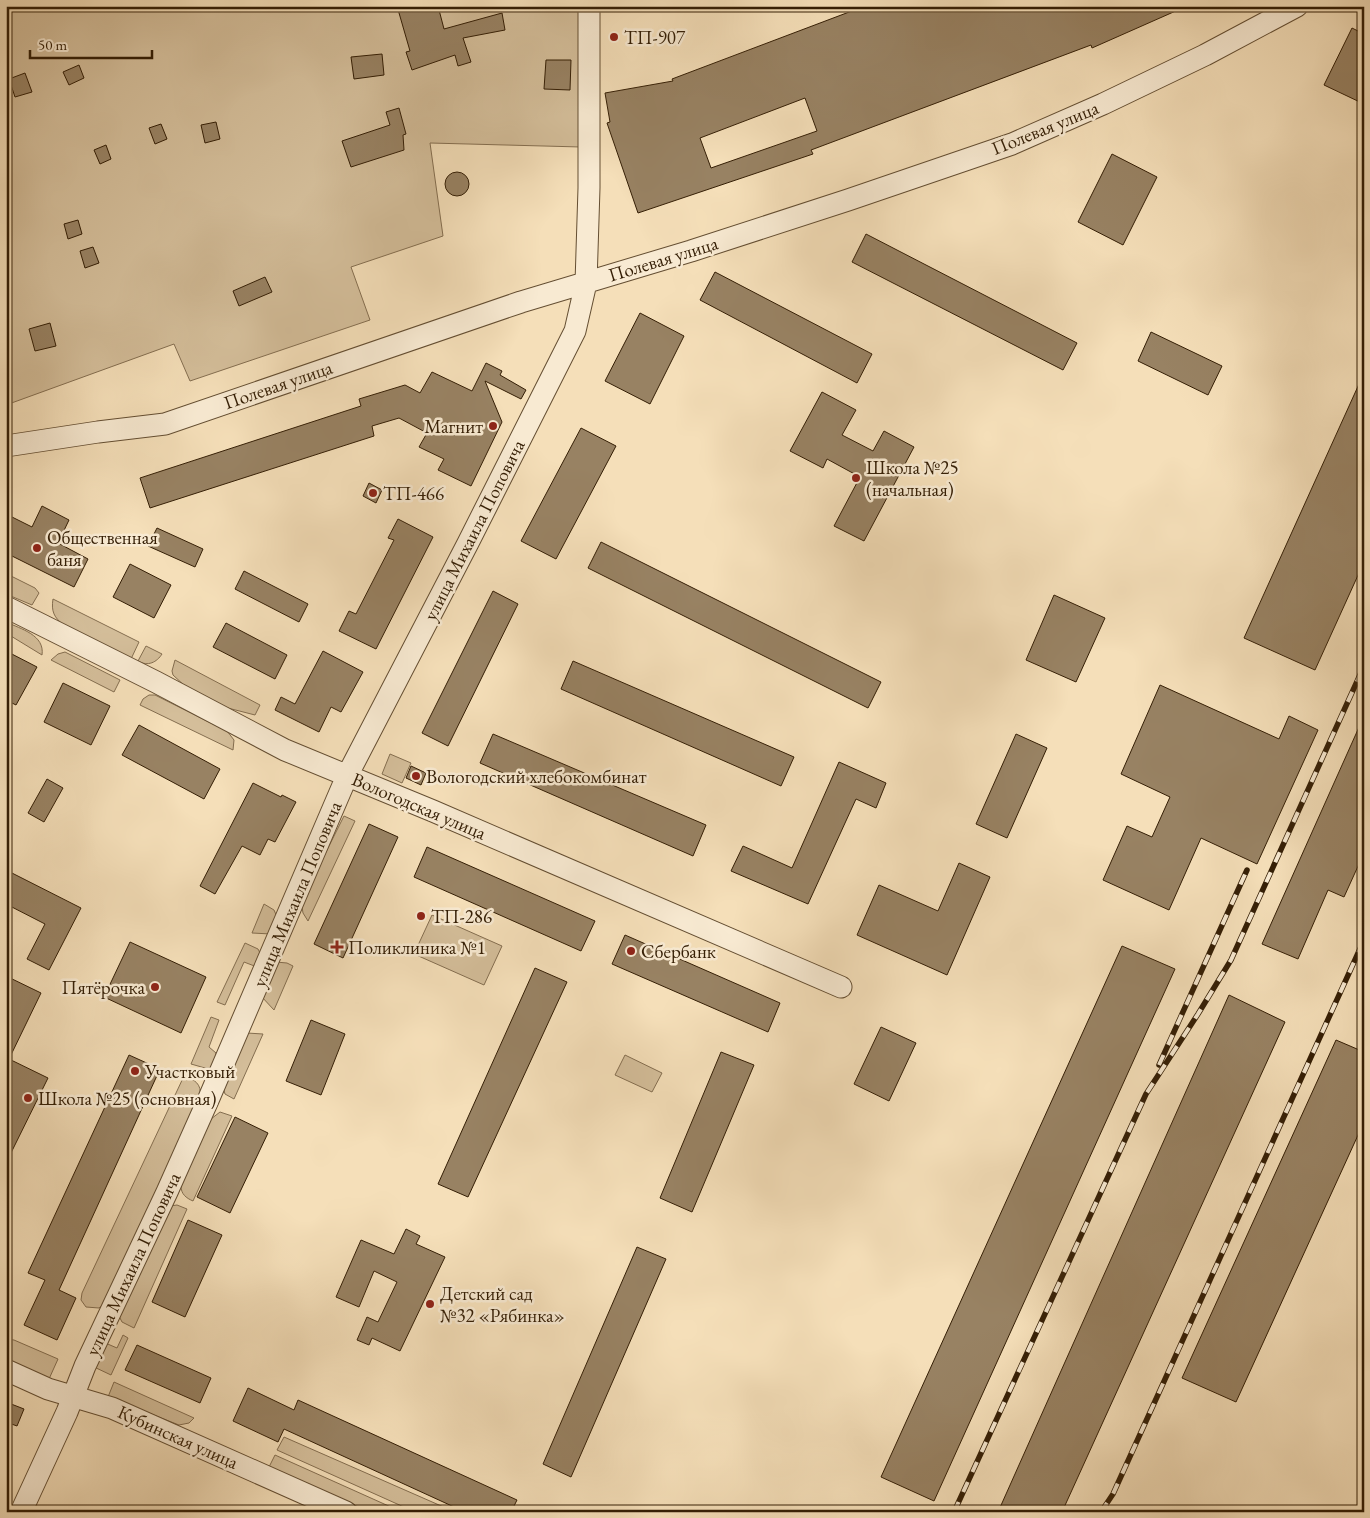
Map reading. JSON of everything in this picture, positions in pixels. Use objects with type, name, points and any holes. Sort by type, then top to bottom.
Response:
[{"type":"street","name":"улица Михаила Поповича","points":[[21,1512],[67,1412],[72,1396],[209,1098],[347,776],[468,544],[575,331],[586,283],[589,179],[589,6]]},
{"type":"street","name":"Полевая улица","points":[[6,446],[165,424],[521,302],[826,207],[1012,144],[1103,104],[1205,55],[1297,6]]},
{"type":"street","name":"Вологодская улица","points":[[6,607],[156,682],[285,750],[841,987]]},
{"type":"street","name":"Кубинская улица","points":[[6,1370],[43,1387],[112,1408],[346,1512]]},
{"type":"shaded area","points":[[6,6],[579,6],[581,147],[430,143],[443,236],[351,267],[370,320],[190,381],[174,344],[6,405]]},
{"type":"shaded area","points":[[6,575],[35,588],[39,593],[32,605],[6,594]]},
{"type":"shaded area","points":[[53,599],[139,642],[131,659],[64,625],[54,614],[52,607]]},
{"type":"shaded area","points":[[6,622],[25,630],[36,638],[40,642],[42,655],[6,633]]},
{"type":"shaded area","points":[[146,646],[162,654],[158,659],[149,664],[138,661]]},
{"type":"shaded area","points":[[65,652],[120,680],[114,692],[51,660],[58,654]]},
{"type":"shaded area","points":[[175,660],[260,705],[255,715],[220,706],[186,687],[173,675],[172,671]]},
{"type":"shaded area","points":[[149,695],[155,695],[227,731],[234,740],[233,750],[140,705],[143,699]]},
{"type":"shaded area","points":[[390,754],[411,763],[402,783],[382,774]]},
{"type":"shaded area","points":[[344,816],[355,821],[308,921],[302,907],[310,884]]},
{"type":"shaded area","points":[[264,904],[274,910],[277,917],[271,934],[252,933]]},
{"type":"shaded area","points":[[432,915],[502,946],[484,985],[414,954]]},
{"type":"shaded area","points":[[245,943],[258,949],[260,953],[257,967],[244,962],[225,1005],[217,1002]]},
{"type":"shaded area","points":[[276,962],[287,963],[293,966],[274,1010],[261,996]]},
{"type":"shaded area","points":[[211,1017],[219,1020],[209,1047],[216,1053],[211,1068],[205,1068],[191,1064]]},
{"type":"shaded area","points":[[247,1033],[263,1034],[234,1099],[225,1094],[223,1087]]},
{"type":"shaded area","points":[[625,1055],[662,1073],[652,1092],[615,1075]]},
{"type":"shaded area","points":[[184,1076],[198,1085],[200,1096],[103,1305],[99,1308],[86,1307],[81,1300],[82,1293]]},
{"type":"shaded area","points":[[220,1112],[232,1116],[193,1201],[184,1195],[181,1186],[211,1119]]},
{"type":"shaded area","points":[[177,1205],[187,1209],[134,1328],[122,1322],[119,1316],[170,1206]]},
{"type":"shaded area","points":[[123,1335],[128,1338],[111,1375],[92,1366],[103,1342],[117,1348]]},
{"type":"shaded area","points":[[6,1339],[14,1340],[58,1359],[49,1379],[6,1359]]},
{"type":"shaded area","points":[[114,1382],[194,1418],[189,1423],[179,1425],[108,1397]]},
{"type":"shaded area","points":[[284,1437],[455,1512],[415,1512],[277,1450]]},
{"type":"shaded area","points":[[275,1455],[402,1512],[370,1512],[269,1467]]},
{"type":"building","points":[[397,6],[438,6],[444,29],[502,13],[505,30],[463,38],[471,62],[458,66],[455,55],[412,70],[406,52],[410,51]]},
{"type":"building","points":[[865,6],[1187,6],[1092,48],[1091,45],[811,150],[813,154],[638,213],[607,123],[610,122],[605,93],[673,81],[672,79]],"holes":[[[805,98],[817,131],[711,168],[700,138]]]},
{"type":"building","points":[[1352,28],[1364,34],[1364,104],[1324,85]]},
{"type":"building","points":[[382,54],[384,75],[354,79],[351,57]]},
{"type":"building","points":[[546,60],[571,60],[570,90],[544,89]]},
{"type":"building","points":[[79,65],[84,78],[69,85],[63,72]]},
{"type":"building","points":[[25,73],[32,92],[15,97],[9,79]]},
{"type":"building","points":[[399,108],[406,134],[403,135],[404,150],[351,167],[342,141],[390,125],[386,112]]},
{"type":"building","points":[[216,122],[220,139],[205,143],[201,125]]},
{"type":"building","points":[[161,124],[167,139],[155,144],[149,128]]},
{"type":"building","points":[[106,145],[111,159],[100,164],[94,150]]},
{"type":"building","points":[[1112,154],[1157,177],[1123,245],[1078,222]]},
{"type":"building","points":[[457,172],[466,175],[469,184],[466,193],[457,196],[448,193],[445,184],[448,175]]},
{"type":"building","points":[[78,220],[82,234],[68,239],[64,224]]},
{"type":"building","points":[[866,234],[1077,343],[1063,370],[852,262]]},
{"type":"building","points":[[93,247],[99,263],[85,268],[80,251]]},
{"type":"building","points":[[715,272],[872,354],[857,383],[700,300]]},
{"type":"building","points":[[265,277],[272,292],[239,306],[233,291]]},
{"type":"building","points":[[640,313],[684,336],[650,404],[605,381]]},
{"type":"building","points":[[50,323],[56,346],[35,351],[29,329]]},
{"type":"building","points":[[1151,332],[1222,366],[1208,395],[1138,361]]},
{"type":"building","points":[[486,363],[502,371],[500,375],[526,390],[521,399],[485,381],[502,422],[471,486],[438,470],[444,459],[419,447],[427,433],[399,418],[372,426],[374,436],[150,508],[140,478],[361,406],[359,399],[405,385],[420,393],[432,372],[472,391]]},
{"type":"building","points":[[1364,373],[1364,562],[1315,670],[1244,638]]},
{"type":"building","points":[[822,392],[856,410],[842,435],[873,451],[884,431],[914,447],[864,541],[834,526],[860,477],[827,459],[823,468],[790,451]]},
{"type":"building","points":[[581,428],[616,446],[556,559],[521,541]]},
{"type":"building","name":"ТП-466","points":[[369,483],[382,490],[376,503],[363,496]]},
{"type":"building","name":"Общественная баня","points":[[42,506],[69,520],[58,543],[88,559],[74,587],[6,553],[6,514],[32,527]]},
{"type":"building","points":[[398,519],[433,537],[376,649],[339,631],[349,611],[356,614],[394,540],[388,538]]},
{"type":"building","points":[[157,528],[203,549],[195,567],[148,546]]},
{"type":"building","points":[[601,542],[881,682],[868,708],[588,568]]},
{"type":"building","points":[[130,564],[171,585],[154,618],[113,597]]},
{"type":"building","points":[[244,571],[308,604],[299,622],[235,589]]},
{"type":"building","points":[[493,591],[518,604],[448,746],[422,733]]},
{"type":"building","points":[[1054,595],[1105,618],[1076,682],[1026,660]]},
{"type":"building","points":[[226,623],[287,655],[275,679],[213,647]]},
{"type":"building","points":[[6,651],[37,667],[16,705],[6,700]]},
{"type":"building","points":[[323,651],[363,672],[341,712],[331,707],[319,732],[275,710],[281,697],[295,704]]},
{"type":"building","points":[[573,661],[794,757],[781,786],[561,689]]},
{"type":"building","points":[[63,683],[110,706],[91,745],[44,722]]},
{"type":"building","points":[[1160,685],[1279,739],[1289,716],[1318,730],[1257,864],[1201,838],[1169,910],[1103,880],[1127,826],[1152,837],[1170,797],[1121,774]]},
{"type":"building","points":[[1364,716],[1364,853],[1344,897],[1328,890],[1298,959],[1262,944]]},
{"type":"building","points":[[139,725],[220,769],[204,799],[122,755]]},
{"type":"building","points":[[493,734],[706,825],[693,856],[480,763]]},
{"type":"building","points":[[1016,734],[1047,748],[1007,838],[976,824]]},
{"type":"building","points":[[839,762],[886,783],[876,808],[856,799],[808,904],[731,871],[743,846],[792,868]]},
{"type":"building","name":"Вологодский хлебокомбинат","points":[[411,766],[426,773],[421,785],[406,778]]},
{"type":"building","points":[[47,779],[63,788],[44,822],[28,813]]},
{"type":"building","points":[[253,783],[296,802],[275,842],[268,839],[260,855],[242,846],[215,894],[200,886]]},
{"type":"building","points":[[369,824],[398,837],[343,958],[314,944]]},
{"type":"building","points":[[427,847],[595,921],[581,951],[414,877]]},
{"type":"building","points":[[959,863],[990,877],[947,975],[857,935],[879,885],[938,911]]},
{"type":"building","points":[[6,870],[81,908],[49,970],[27,959],[45,924],[6,904]]},
{"type":"building","points":[[625,935],[780,1003],[768,1032],[612,964]]},
{"type":"building","name":"Пятёрочка","points":[[130,942],[206,977],[181,1033],[104,997]]},
{"type":"building","points":[[1122,946],[1175,969],[934,1501],[881,1477]]},
{"type":"building","points":[[535,968],[567,982],[468,1197],[438,1184]]},
{"type":"building","points":[[6,976],[41,993],[9,1059],[48,1078],[6,1163]]},
{"type":"building","points":[[1229,995],[1285,1022],[1062,1512],[998,1512]]},
{"type":"building","points":[[311,1020],[345,1034],[321,1095],[286,1081]]},
{"type":"building","points":[[881,1027],[916,1043],[889,1101],[854,1084]]},
{"type":"building","points":[[1336,1040],[1364,1052],[1364,1122],[1236,1402],[1182,1378]]},
{"type":"building","points":[[721,1052],[754,1065],[692,1212],[660,1198]]},
{"type":"building","points":[[129,1055],[160,1069],[59,1290],[76,1298],[57,1340],[24,1325],[45,1280],[28,1273]]},
{"type":"building","points":[[235,1117],[268,1133],[230,1213],[197,1197]]},
{"type":"building","points":[[188,1220],[222,1235],[185,1317],[152,1302]]},
{"type":"building","points":[[406,1229],[420,1236],[416,1244],[445,1257],[400,1351],[372,1338],[369,1345],[357,1340],[367,1317],[378,1322],[397,1282],[374,1271],[359,1307],[336,1297],[361,1240],[394,1254]]},
{"type":"building","points":[[637,1247],[666,1259],[571,1477],[543,1464]]},
{"type":"building","points":[[137,1345],[211,1378],[200,1403],[125,1370]]},
{"type":"building","points":[[248,1388],[294,1410],[298,1400],[517,1500],[511,1512],[465,1512],[284,1429],[278,1442],[233,1421]]},
{"type":"building","points":[[6,1402],[24,1409],[17,1426],[6,1422]]},
{"type":"railway","points":[[954,1512],[1146,1094],[1231,960],[1364,666]]},
{"type":"railway","points":[[1159,1065],[1247,870]]},
{"type":"railway","points":[[1101,1512],[1113,1494],[1364,940]]},
{"type":"place","name":"ТП-907","points":[[614,37]]},
{"type":"place","name":"Магнит","points":[[493,426]]},
{"type":"place","name":"Школа №25 (начальная)","points":[[856,478]]},
{"type":"place","name":"ТП-466","points":[[373,493]]},
{"type":"place","name":"Общественная баня","points":[[37,548]]},
{"type":"place","name":"Вологодский хлебокомбинат","points":[[416,776]]},
{"type":"place","name":"ТП-286","points":[[421,916]]},
{"type":"place","name":"Поликлиника №1","points":[[337,947]]},
{"type":"place","name":"Сбербанк","points":[[631,951]]},
{"type":"place","name":"Пятёрочка","points":[[155,987]]},
{"type":"place","name":"Участковый","points":[[135,1071]]},
{"type":"place","name":"Школа №25 (основная)","points":[[28,1098]]},
{"type":"place","name":"Детский сад №32 «Рябинка»","points":[[430,1304]]}]
